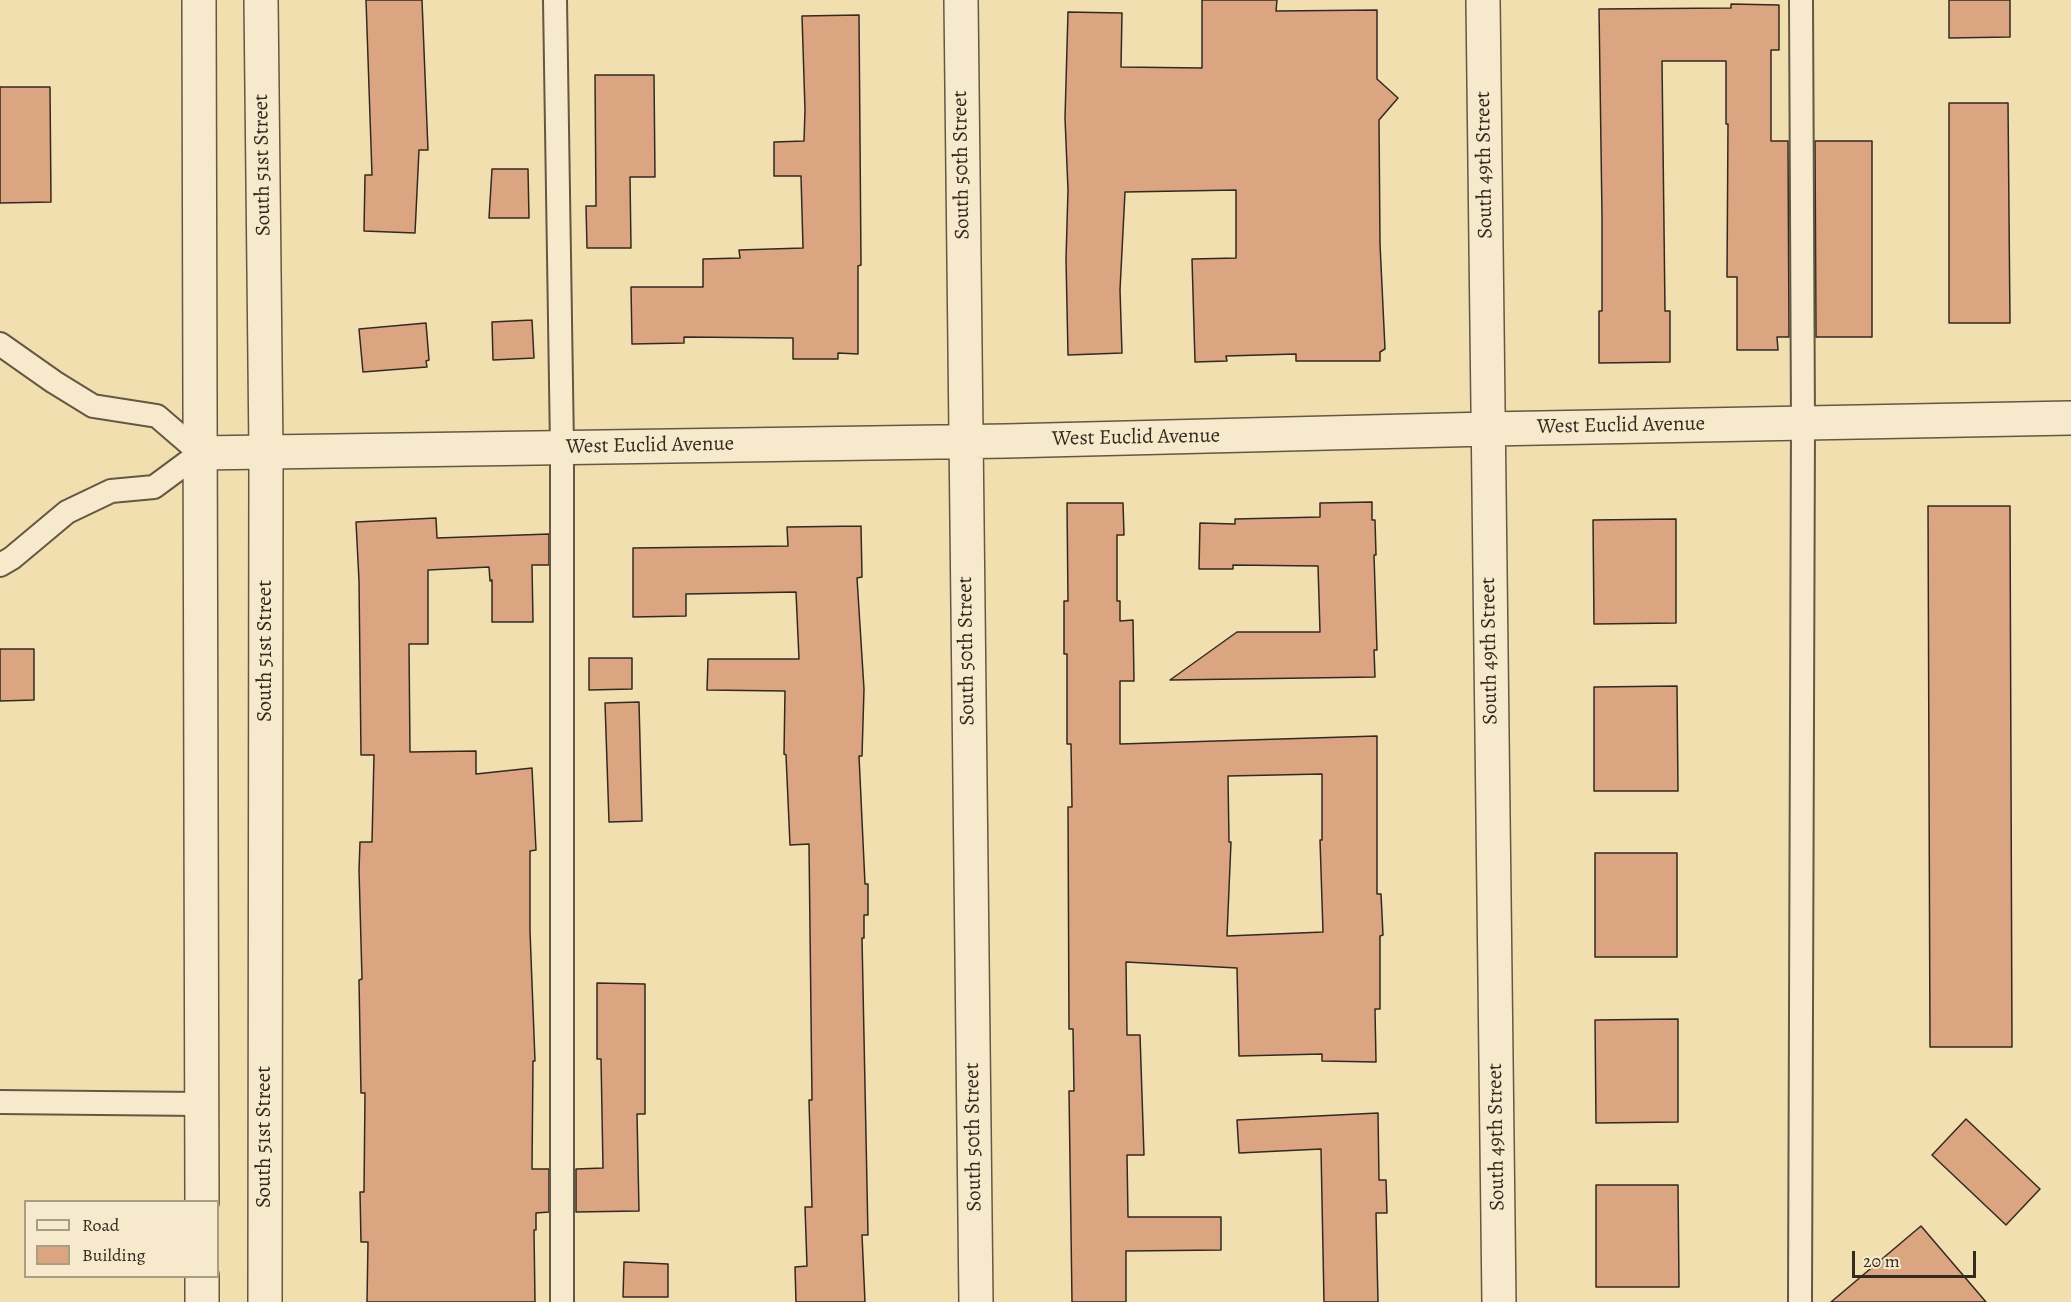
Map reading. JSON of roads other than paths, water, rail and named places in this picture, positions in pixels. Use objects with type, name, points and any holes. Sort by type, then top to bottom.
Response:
[{"type":"street","points":[[199,0],[202,1200]]},
{"type":"street","name":"South 51st Street","points":[[261,0],[266,452],[265,1302]]},
{"type":"street","name":"South 50th Street","points":[[960,0],[976,1302]]},
{"type":"street","name":"South 49th Street","points":[[1483,0],[1499,1302]]},
{"type":"street","name":"West Euclid Avenue","points":[[200,453],[964,441],[2071,418]]},
{"type":"street","points":[[202,1278],[202,1302]]},
{"type":"lane","points":[[555,0],[562,447],[562,1302]]},
{"type":"lane","points":[[1800,1302],[1803,423],[1801,0]]},
{"type":"lane","points":[[0,344],[93,406],[156,416],[200,453],[154,487],[111,491],[67,512],[12,558],[0,565]]},
{"type":"lane","points":[[0,1102],[201,1104]]}]
